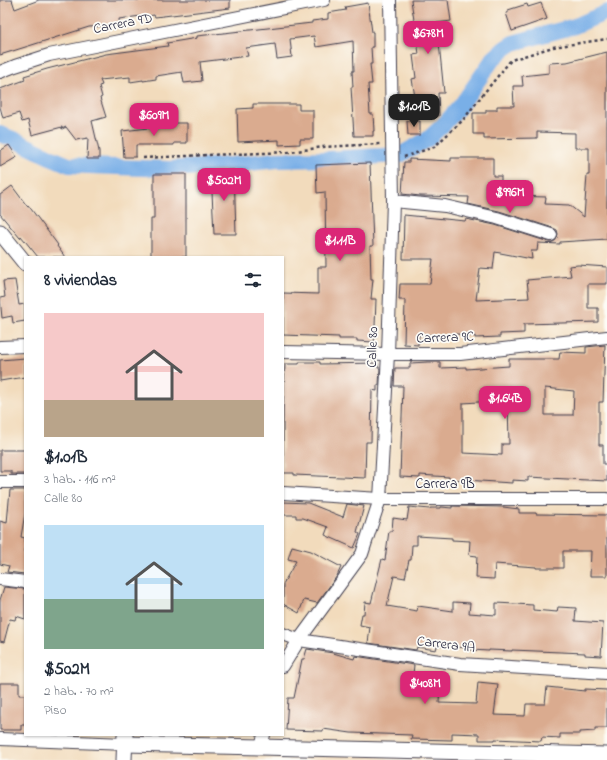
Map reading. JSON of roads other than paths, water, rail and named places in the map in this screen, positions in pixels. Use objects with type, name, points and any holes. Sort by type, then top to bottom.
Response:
[{"type":"street","name":"Carrera 9D","points":[[0,72],[42,57],[72,50],[324,0]]},
{"type":"street","name":"Calle 80","points":[[284,664],[299,640],[362,554],[380,499],[388,354],[393,201],[390,0]]},
{"type":"street","points":[[393,201],[446,206],[497,218],[551,235]]},
{"type":"street","points":[[0,232],[24,262]]},
{"type":"street","name":"Carrera 9C","points":[[284,352],[460,354],[607,337]]},
{"type":"street","points":[[0,347],[24,346]]},
{"type":"street","points":[[0,482],[24,482]]},
{"type":"street","name":"Carrera 9B","points":[[284,493],[380,499],[607,499]]},
{"type":"street","points":[[0,579],[24,582]]},
{"type":"street","name":"Carrera 9A","points":[[284,634],[299,640],[460,664],[607,673]]},
{"type":"street","points":[[0,739],[262,741],[607,755]]},
{"type":"street","points":[[124,760],[125,739]]},
{"type":"waterway","points":[[0,134],[69,165],[170,169],[232,165],[277,160],[400,155],[428,139],[445,123],[461,105],[493,59],[504,49],[513,43],[575,26],[607,12]]}]
